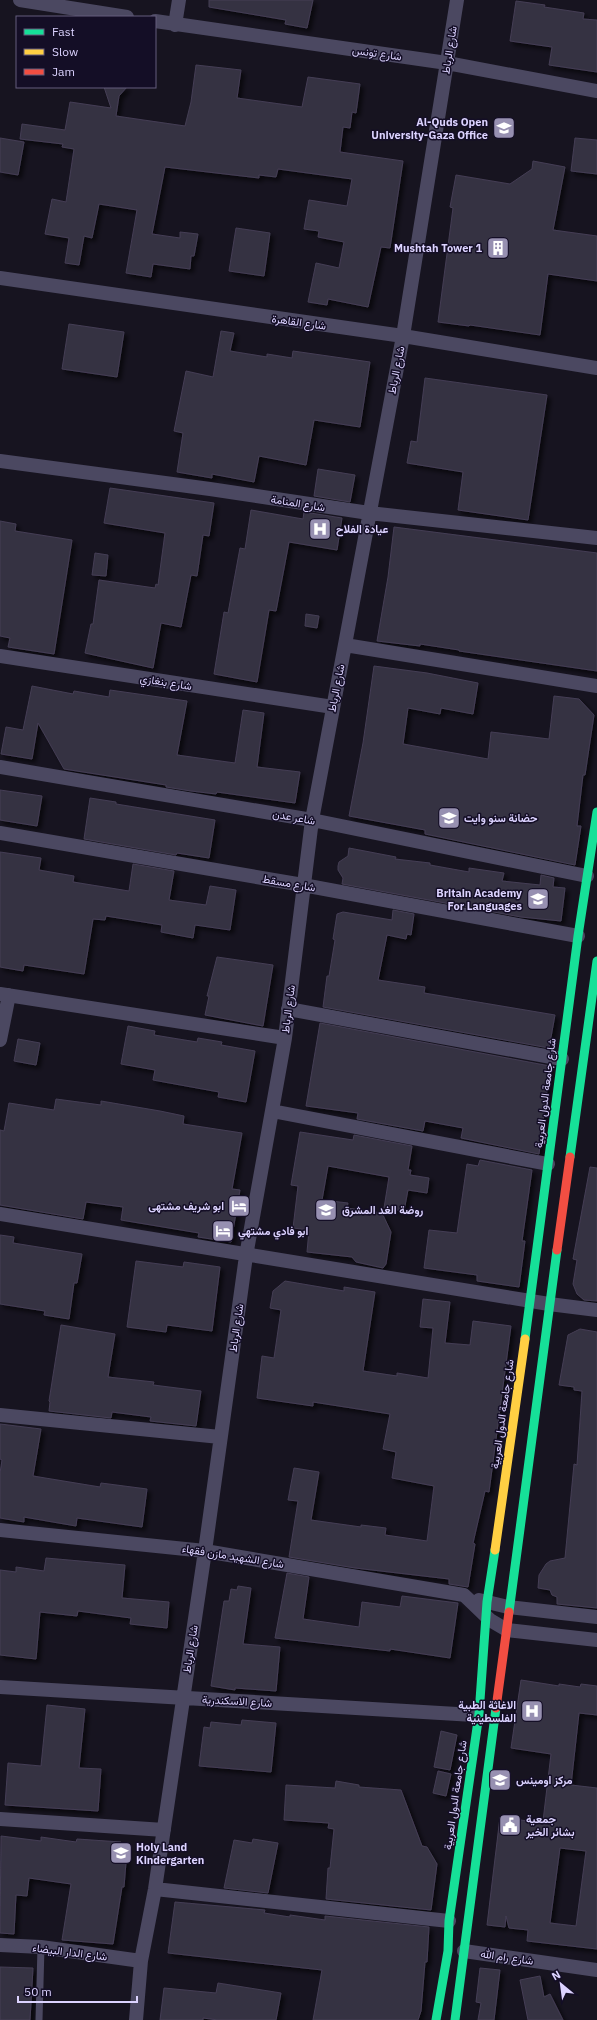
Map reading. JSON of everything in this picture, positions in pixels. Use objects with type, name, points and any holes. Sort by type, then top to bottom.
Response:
[{"type":"main road","name":"شارع جامعة الدول العربية","points":[[436,2020],[448,1950],[449,1921],[479,1714],[487,1612],[531,1301],[586,876],[596,830],[597,812]]},
{"type":"main road","points":[[455,2020],[507,1630],[508,1607],[597,961]]},
{"type":"street","points":[[20,0],[121,16]]},
{"type":"street","points":[[175,24],[179,0]]},
{"type":"street","name":"شارع الرباط","points":[[136,2020],[141,1961],[155,1889],[164,1830],[246,1256],[285,1038],[312,820],[403,336],[457,0]]},
{"type":"street","name":"شارع تونس","points":[[156,21],[447,63],[597,91]]},
{"type":"street","name":"شارع القاهرة","points":[[0,278],[403,336],[597,368]]},
{"type":"street","name":"شارع المنامة","points":[[0,461],[210,489],[369,514],[597,538]]},
{"type":"street","points":[[345,645],[597,686]]},
{"type":"street","name":"شارع بنغازي","points":[[0,656],[333,707]]},
{"type":"street","name":"شاعر عدن","points":[[0,767],[312,820],[586,876]]},
{"type":"street","name":"شارع مسقط","points":[[0,833],[303,885],[578,936]]},
{"type":"street","points":[[0,1040],[4,995],[285,1038]]},
{"type":"street","points":[[288,1009],[562,1059]]},
{"type":"street","points":[[272,1111],[548,1164]]},
{"type":"street","points":[[0,1214],[246,1256],[549,1304],[597,1310]]},
{"type":"street","points":[[0,1415],[220,1437]]},
{"type":"street","name":"شارع الشهيد مازن فقهاء","points":[[0,1530],[205,1551],[464,1595],[487,1612],[507,1630],[597,1640]]},
{"type":"street","name":"شارع الشهيد مازن فقهاء","points":[[487,1612],[508,1607],[597,1617]]},
{"type":"street","name":"شارع الاسكندرية","points":[[0,1687],[474,1715]]},
{"type":"street","points":[[0,1819],[164,1830]]},
{"type":"street","points":[[155,1889],[449,1921]]},
{"type":"street","name":"شارع الدار البيضاء","points":[[0,1945],[41,1947],[141,1961]]},
{"type":"street","name":"شارع رام الله","points":[[464,1952],[597,1970]]},
{"type":"lane","points":[[39,2020],[41,1947]]},
{"type":"building","points":[[209,0],[313,0],[307,28],[285,24],[286,20],[209,7]]},
{"type":"building","points":[[516,1],[584,13],[583,19],[597,20],[597,72],[549,65],[552,47],[510,41]]},
{"type":"building","points":[[196,65],[241,70],[237,98],[302,107],[308,77],[360,84],[356,113],[352,112],[350,128],[343,127],[340,152],[403,161],[390,248],[381,247],[368,307],[328,299],[327,305],[308,302],[316,263],[339,268],[344,242],[318,237],[319,231],[304,229],[309,200],[347,206],[352,179],[278,169],[276,177],[259,175],[259,178],[165,167],[152,234],[180,238],[180,232],[198,234],[194,256],[191,256],[190,269],[153,264],[151,277],[126,273],[137,210],[99,204],[92,238],[84,236],[79,265],[65,263],[69,238],[45,234],[52,199],[66,202],[74,149],[62,147],[63,144],[20,139],[22,124],[65,130],[70,102],[111,108],[104,88],[126,88],[119,96],[116,116],[185,126],[191,102]]},
{"type":"building","points":[[0,138],[24,142],[18,175],[0,172]]},
{"type":"building","points":[[575,138],[597,140],[597,174],[571,171]]},
{"type":"building","points":[[533,161],[565,167],[553,230],[597,236],[597,281],[548,274],[540,335],[438,322],[453,208],[450,207],[456,175],[510,184],[532,169]]},
{"type":"building","points":[[236,228],[270,233],[264,276],[229,271]]},
{"type":"building","points":[[69,324],[124,332],[117,377],[62,369]]},
{"type":"building","points":[[221,331],[234,333],[230,351],[267,357],[267,354],[292,358],[293,351],[370,362],[360,427],[314,420],[306,465],[259,456],[254,482],[212,474],[212,478],[177,472],[183,433],[174,431],[186,371],[213,377]]},
{"type":"building","points":[[425,378],[547,395],[528,520],[458,510],[463,472],[407,463],[411,441],[417,442]]},
{"type":"building","points":[[318,469],[355,475],[350,502],[314,496]]},
{"type":"building","points":[[110,488],[214,503],[209,536],[203,535],[197,576],[191,575],[181,627],[161,623],[153,668],[85,653],[91,624],[93,624],[99,580],[155,588],[156,584],[158,585],[165,533],[104,523]]},
{"type":"building","points":[[251,510],[303,519],[304,512],[342,518],[337,550],[289,542],[276,611],[269,610],[257,682],[214,674],[224,612],[228,613],[240,548],[245,549]]},
{"type":"building","points":[[0,521],[16,524],[15,531],[72,540],[54,654],[8,647],[10,638],[0,636]]},
{"type":"building","points":[[394,527],[597,553],[597,671],[420,644],[420,646],[377,641],[388,577]]},
{"type":"building","points":[[95,553],[108,555],[106,576],[92,575]]},
{"type":"building","points":[[306,614],[319,616],[317,628],[305,626]]},
{"type":"building","points":[[374,666],[427,673],[478,683],[473,714],[441,708],[440,714],[408,708],[403,744],[488,759],[491,732],[549,739],[554,696],[579,699],[594,715],[585,775],[583,775],[577,826],[581,826],[575,865],[425,834],[425,830],[349,816],[363,743]]},
{"type":"building","points":[[32,686],[73,694],[74,691],[109,697],[110,690],[187,701],[177,755],[235,763],[243,710],[264,713],[257,767],[300,772],[295,803],[217,792],[216,794],[191,791],[166,787],[166,785],[64,769],[38,723],[32,759],[1,754],[6,727],[23,730]]},
{"type":"building","points":[[0,790],[42,796],[37,826],[0,820]]},
{"type":"building","points":[[90,798],[116,802],[116,804],[215,820],[209,858],[177,853],[176,855],[84,839]]},
{"type":"building","points":[[349,848],[396,857],[395,859],[430,863],[430,865],[469,872],[469,868],[504,873],[502,881],[540,885],[541,875],[554,878],[553,887],[565,888],[561,921],[521,917],[342,884],[343,878],[338,870],[338,866],[339,862],[348,856]]},
{"type":"building","points":[[0,852],[41,858],[39,870],[74,876],[73,882],[129,891],[133,864],[174,871],[169,900],[206,905],[210,886],[236,890],[230,930],[195,925],[193,938],[161,932],[162,925],[106,916],[105,920],[93,919],[84,974],[24,965],[23,971],[0,967]]},
{"type":"building","points":[[393,910],[414,914],[411,935],[407,934],[406,939],[387,935],[378,980],[425,987],[424,993],[555,1015],[549,1048],[323,1007],[327,976],[329,976],[335,940],[333,939],[337,914],[343,912],[392,920]]},
{"type":"building","points":[[217,957],[273,965],[263,1026],[205,1015],[209,996],[207,996]]},
{"type":"building","points":[[320,1023],[550,1066],[539,1154],[461,1138],[463,1128],[425,1121],[423,1131],[357,1119],[358,1113],[306,1106]]},
{"type":"building","points":[[128,1026],[155,1031],[154,1035],[197,1042],[198,1038],[222,1042],[221,1045],[255,1051],[246,1102],[218,1097],[219,1092],[153,1080],[155,1070],[121,1064]]},
{"type":"building","points":[[18,1039],[40,1043],[36,1065],[14,1061]]},
{"type":"building","points":[[56,1099],[101,1105],[101,1101],[160,1111],[184,1116],[183,1124],[242,1133],[232,1189],[240,1190],[231,1242],[198,1237],[199,1233],[121,1220],[123,1207],[86,1202],[83,1219],[0,1205],[0,1130],[4,1131],[9,1103],[54,1110]]},
{"type":"building","points":[[300,1132],[353,1140],[354,1135],[412,1146],[408,1170],[411,1170],[410,1175],[429,1178],[427,1193],[408,1190],[404,1211],[384,1208],[389,1177],[328,1166],[322,1200],[348,1203],[347,1208],[382,1213],[391,1232],[386,1264],[383,1268],[356,1262],[352,1257],[307,1252],[309,1230],[293,1228],[298,1186],[291,1185]]},
{"type":"building","points":[[480,1160],[532,1170],[522,1241],[525,1241],[519,1287],[477,1281],[477,1275],[424,1268],[429,1230],[457,1233],[467,1164],[478,1166]]},
{"type":"building","points":[[590,1167],[597,1168],[597,1301],[584,1300],[577,1294],[573,1284],[577,1260],[573,1259]]},
{"type":"building","points":[[0,1235],[14,1237],[13,1243],[82,1254],[77,1283],[74,1283],[69,1319],[44,1315],[45,1311],[0,1304]]},
{"type":"building","points":[[136,1261],[183,1267],[184,1262],[220,1267],[212,1331],[167,1325],[166,1332],[127,1327]]},
{"type":"building","points":[[285,1281],[344,1291],[344,1287],[375,1292],[363,1371],[397,1376],[397,1373],[428,1378],[433,1328],[420,1327],[423,1299],[450,1302],[445,1343],[470,1345],[473,1321],[511,1326],[489,1492],[485,1491],[473,1543],[475,1544],[468,1587],[449,1584],[449,1579],[355,1568],[289,1557],[298,1501],[288,1500],[294,1468],[319,1472],[311,1520],[361,1527],[361,1525],[386,1528],[385,1535],[427,1541],[434,1486],[392,1478],[396,1452],[383,1449],[390,1414],[313,1402],[313,1406],[257,1398],[262,1356],[274,1358],[281,1310],[270,1308],[273,1291]]},
{"type":"building","points":[[61,1325],[115,1334],[108,1377],[154,1382],[153,1385],[201,1391],[196,1426],[150,1421],[151,1417],[112,1412],[111,1418],[49,1411],[49,1401]]},
{"type":"building","points":[[580,1329],[597,1332],[597,1608],[557,1604],[557,1597],[552,1595],[550,1590],[538,1588],[539,1575],[546,1564],[550,1561],[565,1558],[574,1464],[577,1465],[582,1391],[574,1390],[574,1387],[559,1385],[568,1335]]},
{"type":"building","points":[[0,1424],[41,1429],[33,1476],[100,1487],[101,1483],[147,1489],[142,1527],[77,1518],[76,1526],[24,1517],[24,1522],[0,1518],[0,1473],[2,1460],[0,1459]]},
{"type":"building","points":[[46,1558],[125,1565],[122,1598],[169,1602],[167,1628],[130,1624],[131,1618],[78,1611],[77,1616],[40,1612],[36,1659],[0,1655],[0,1570],[16,1572],[16,1567],[44,1571]]},
{"type":"building","points":[[287,1573],[309,1577],[303,1619],[359,1627],[362,1602],[400,1607],[402,1596],[458,1603],[450,1658],[390,1649],[390,1651],[275,1638]]},
{"type":"building","points":[[238,1586],[251,1588],[243,1644],[280,1647],[276,1691],[235,1688],[235,1690],[211,1686],[224,1601],[229,1601],[231,1589],[237,1590]]},
{"type":"building","points":[[521,1680],[559,1686],[559,1684],[580,1687],[581,1684],[597,1686],[597,1715],[579,1713],[571,1785],[597,1788],[597,1949],[527,1941],[528,1930],[509,1928],[506,1916],[505,1927],[487,1925],[500,1817],[541,1823],[543,1821],[551,1754],[511,1748]],"holes":[[[560,1848],[586,1851],[576,1926],[550,1923]]]},
{"type":"building","points":[[47,1705],[85,1709],[79,1768],[101,1769],[98,1811],[5,1805],[8,1763],[41,1766]]},
{"type":"building","points":[[242,1720],[276,1723],[271,1772],[199,1766],[204,1727],[210,1728],[211,1722],[241,1725]]},
{"type":"building","points":[[441,1731],[457,1735],[450,1770],[434,1767]]},
{"type":"building","points":[[438,1771],[451,1774],[446,1796],[433,1793]]},
{"type":"building","points":[[336,1781],[359,1785],[359,1787],[401,1790],[422,1846],[427,1847],[437,1864],[431,1910],[326,1899],[328,1868],[330,1868],[334,1829],[328,1828],[329,1823],[284,1820],[286,1785],[335,1788]]},
{"type":"building","points":[[1,1836],[41,1841],[41,1837],[76,1842],[77,1839],[121,1842],[127,1850],[124,1887],[122,1887],[113,1944],[62,1940],[71,1884],[29,1878],[27,1896],[16,1895],[14,1934],[0,1933]]},
{"type":"building","points":[[253,1839],[278,1843],[268,1893],[224,1888],[234,1840],[252,1843]]},
{"type":"building","points":[[175,1902],[265,1910],[264,1913],[290,1917],[290,1915],[325,1920],[325,1916],[429,1927],[427,1962],[425,1962],[421,2011],[418,2020],[313,2020],[322,1970],[168,1953]]},
{"type":"building","points":[[0,1967],[33,1968],[30,2020],[0,2020]]},
{"type":"building","points":[[480,1968],[500,1970],[494,2020],[478,2020],[481,2003],[476,2002]]},
{"type":"building","points":[[540,1976],[544,1997],[550,1994],[563,2020],[528,2020],[520,1980]]},
{"type":"building","points":[[218,1983],[281,1993],[276,2020],[218,2020],[203,2018],[203,2020],[160,2020],[164,1988],[216,1993]]},
{"type":"traffic: fast","points":[[525,1339],[578,936],[597,812]]},
{"type":"traffic: fast","points":[[570,1157],[597,961]]},
{"type":"traffic: fast","points":[[509,1612],[557,1250]]},
{"type":"traffic: fast","points":[[436,2020],[448,1951],[449,1921],[479,1714],[487,1602],[495,1550]]},
{"type":"traffic: fast","points":[[455,2020],[496,1708]]},
{"type":"traffic: slow","points":[[495,1550],[525,1339]]},
{"type":"traffic: jam","points":[[557,1250],[570,1157]]},
{"type":"traffic: jam","points":[[496,1708],[509,1612]]},
{"type":"place","name":"Al-Quds Open University-Gaza Office","points":[[504,128]]},
{"type":"place","name":"Mushtah Tower 1","points":[[498,248]]},
{"type":"place","name":"عيادة الفلاح","points":[[320,529]]},
{"type":"place","name":"حضانة سنو وايت","points":[[449,818]]},
{"type":"place","name":"Britain Academy For Languages","points":[[538,899]]},
{"type":"place","name":"ابو شريف مشتهى","points":[[239,1206]]},
{"type":"place","name":"روضة الغد المشرق","points":[[326,1210]]},
{"type":"place","name":"ابو فادي مشتهي","points":[[223,1231]]},
{"type":"place","name":"الاغاثة الطبية الفلسطينية","points":[[532,1711]]},
{"type":"place","name":"مركز اومينس","points":[[500,1780]]},
{"type":"place","name":"جمعية بشائر الخير","points":[[510,1825]]},
{"type":"place","name":"Holy Land Kindergarten","points":[[121,1853]]}]
